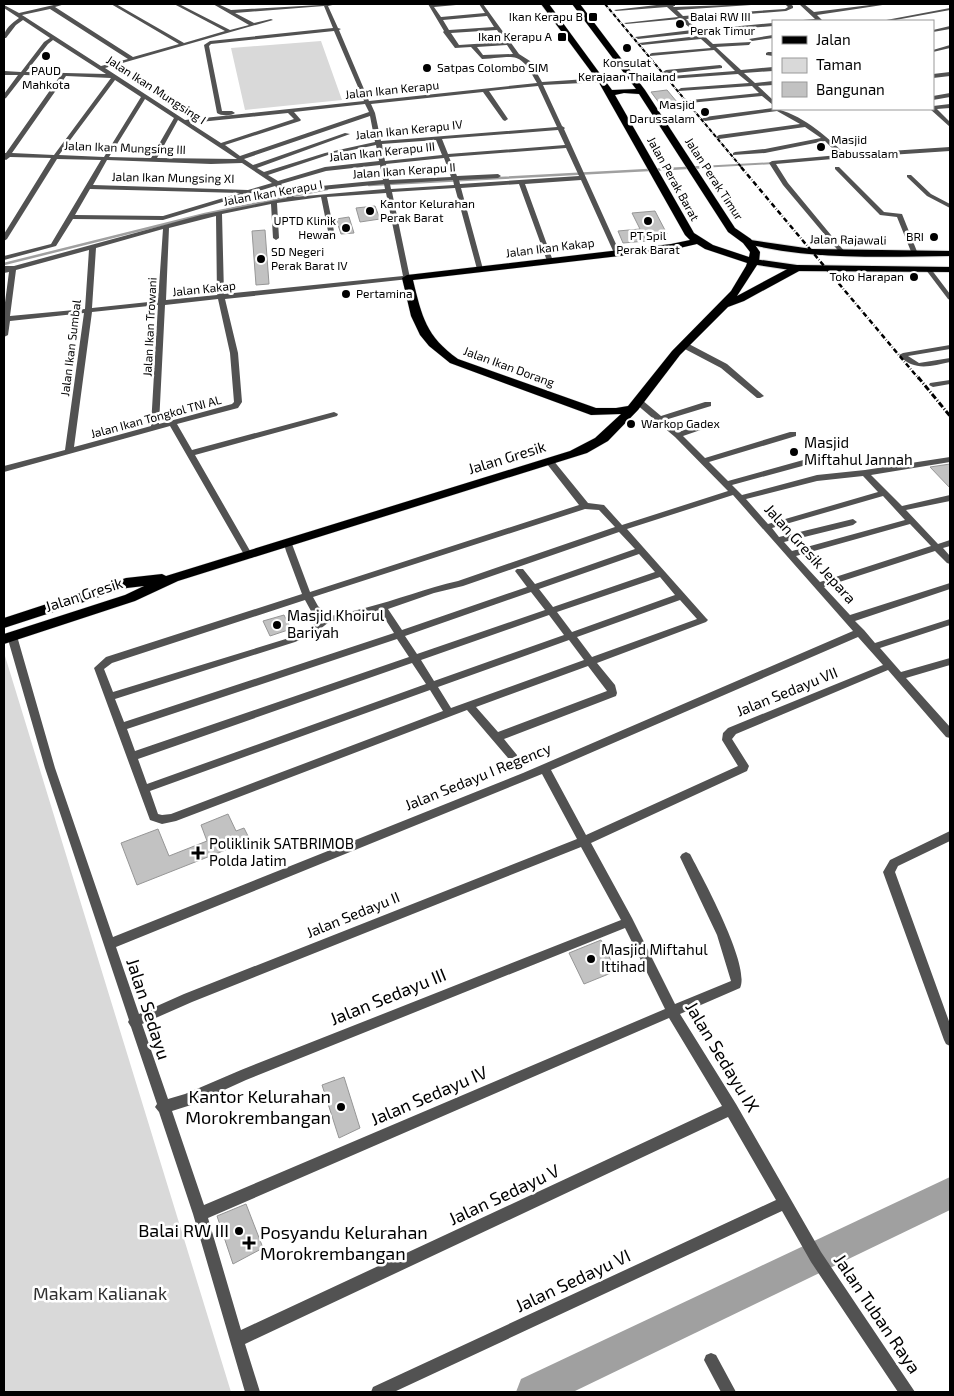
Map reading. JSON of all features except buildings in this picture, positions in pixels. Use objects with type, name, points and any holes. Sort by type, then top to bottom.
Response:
[{"type":"highway","name":"Jalan Perak Barat","points":[[545,4],[602,80],[690,235],[709,247],[754,262]]},
{"type":"highway","name":"Jalan Perak Timur","points":[[576,4],[642,92],[731,230],[747,240]]},
{"type":"highway","points":[[610,93],[624,90],[642,92]]},
{"type":"highway","points":[[747,240],[754,252],[754,262]]},
{"type":"highway","name":"Jalan Ikan Kakap","points":[[407,278],[617,253],[697,241]]},
{"type":"highway","name":"Jalan Gresik","points":[[8,637],[130,598],[173,578],[288,544],[582,451],[606,436],[637,405],[684,345],[722,306],[741,283],[754,262]]},
{"type":"highway","points":[[722,306],[740,299],[797,268]]},
{"type":"highway","name":"Jalan Ikan Dorang","points":[[407,278],[420,327],[425,338],[437,350],[454,362],[595,412],[616,412],[637,405]]},
{"type":"highway","points":[[595,412],[604,423],[606,436]]},
{"type":"highway","name":"Jalan Gresik","points":[[4,623],[126,583],[173,578]]},
{"type":"main road","name":"Jalan Rajawali","points":[[747,240],[789,250],[843,253],[950,254]]},
{"type":"main road","name":"Jalan Rajawali","points":[[754,262],[797,268],[950,270]]},
{"type":"street","points":[[4,37],[20,17],[62,4]]},
{"type":"street","points":[[113,4],[182,44]]},
{"type":"street","points":[[176,4],[228,31]]},
{"type":"street","points":[[215,4],[254,25]]},
{"type":"street","name":"Jalan Ikan Dorang","points":[[326,4],[372,113],[407,278]]},
{"type":"street","points":[[230,12],[335,4]]},
{"type":"street","points":[[465,4],[431,5],[456,48],[508,42]]},
{"type":"street","points":[[481,4],[517,55],[528,62],[562,128],[617,253]]},
{"type":"street","points":[[620,15],[689,4]]},
{"type":"street","points":[[741,4],[750,13]]},
{"type":"street","points":[[616,10],[751,4]]},
{"type":"street","points":[[813,14],[887,4]]},
{"type":"street","points":[[802,5],[820,20]]},
{"type":"street","points":[[802,5],[810,5]]},
{"type":"street","name":"Jalan Ikan Mungsing I","points":[[4,6],[220,145],[276,183],[291,197]]},
{"type":"street","points":[[628,25],[750,13],[789,6]]},
{"type":"street","points":[[51,7],[132,59]]},
{"type":"street","points":[[671,8],[771,100]]},
{"type":"street","points":[[889,20],[950,9]]},
{"type":"street","points":[[439,19],[488,14]]},
{"type":"street","points":[[100,68],[271,20]]},
{"type":"street","points":[[638,37],[694,30],[772,24]]},
{"type":"street","points":[[446,32],[497,28]]},
{"type":"street","points":[[934,31],[950,28]]},
{"type":"street","points":[[338,29],[210,43],[206,46],[220,113],[368,102]]},
{"type":"street","points":[[642,43],[717,35]]},
{"type":"street","points":[[648,50],[751,41],[772,36]]},
{"type":"street","points":[[4,97],[46,43],[53,38]]},
{"type":"street","points":[[652,55],[710,45]]},
{"type":"street","points":[[473,46],[482,57],[517,55]]},
{"type":"street","points":[[934,52],[950,47]]},
{"type":"street","points":[[943,49],[950,52]]},
{"type":"street","points":[[727,60],[665,69],[740,65]]},
{"type":"street","points":[[671,78],[772,69]]},
{"type":"street","points":[[4,73],[113,77]]},
{"type":"street","points":[[934,76],[950,74]]},
{"type":"street","points":[[4,161],[6,155],[64,75]]},
{"type":"street","points":[[4,239],[54,157],[113,77]]},
{"type":"street","name":"Jalan Ikan Kerapu","points":[[185,122],[540,84],[602,80]]},
{"type":"street","points":[[682,90],[772,83]]},
{"type":"street","points":[[485,90],[505,119]]},
{"type":"street","points":[[691,102],[763,94]]},
{"type":"street","points":[[934,98],[950,95]]},
{"type":"street","points":[[4,258],[54,245],[144,97]]},
{"type":"street","points":[[934,108],[950,106]]},
{"type":"street","points":[[934,109],[950,125]]},
{"type":"street","points":[[705,119],[772,110]]},
{"type":"street","points":[[780,110],[827,139],[844,156]]},
{"type":"street","points":[[220,145],[298,120],[290,111]]},
{"type":"street","points":[[242,160],[372,113]]},
{"type":"street","points":[[154,160],[177,117]]},
{"type":"street","points":[[943,118],[950,117]]},
{"type":"street","points":[[719,137],[807,125]]},
{"type":"street","name":"Jalan Ikan Kerapu IV","points":[[263,174],[327,154],[377,143],[562,128]]},
{"type":"street","points":[[253,167],[347,134]]},
{"type":"street","points":[[438,137],[456,182],[480,270]]},
{"type":"street","points":[[735,154],[765,151],[827,139]]},
{"type":"street","name":"Jalan Ikan Kerapu III","points":[[72,217],[163,218],[325,169],[446,156],[569,146]]},
{"type":"street","points":[[843,253],[785,184],[773,163],[950,149]]},
{"type":"street","name":"Jalan Ikan Mungsing III","points":[[6,155],[211,162],[242,160]]},
{"type":"street","points":[[837,168],[882,214],[900,215],[915,254]]},
{"type":"street","name":"Jalan Ikan Kerapu II","points":[[456,182],[498,176]]},
{"type":"street","name":"Jalan Ikan Kerapu I","points":[[4,271],[166,227],[291,197],[322,195],[387,186],[521,181],[582,176]]},
{"type":"street","points":[[909,176],[929,195],[950,206]]},
{"type":"street","points":[[521,181],[550,261]]},
{"type":"street","name":"Jalan Ikan Mungsing XI","points":[[89,187],[256,191]]},
{"type":"street","points":[[322,195],[332,236]]},
{"type":"street","points":[[274,202],[276,238]]},
{"type":"street","points":[[218,215],[221,298]]},
{"type":"street","name":"Jalan Ikan Trowani","points":[[155,428],[164,304],[166,227]]},
{"type":"street","name":"Jalan Ikan Sumbal","points":[[69,452],[88,312],[93,247]]},
{"type":"street","points":[[4,266],[12,268],[4,335]]},
{"type":"street","points":[[929,270],[950,298]]},
{"type":"street","name":"Jalan Kakap","points":[[6,319],[407,278]]},
{"type":"street","name":"Jalan Ikan Tongkol TNI AL","points":[[4,469],[230,409],[238,402],[234,354],[221,298]]},
{"type":"street","points":[[684,345],[724,366],[760,396]]},
{"type":"street","points":[[950,347],[903,354],[916,366],[950,360]]},
{"type":"street","points":[[933,385],[950,382]]},
{"type":"street","points":[[661,419],[708,404]]},
{"type":"street","name":"Jalan Gresik Jepara","points":[[637,405],[661,419],[727,484],[820,585],[859,633],[950,734]]},
{"type":"street","points":[[190,453],[334,414]]},
{"type":"street","points":[[678,435],[712,423]]},
{"type":"street","points":[[173,424],[249,556]]},
{"type":"street","points":[[704,461],[793,434]]},
{"type":"street","points":[[109,697],[292,640],[312,631],[327,619],[382,607],[433,590],[460,584],[621,528],[737,495],[817,478],[865,473],[950,459]]},
{"type":"street","points":[[727,484],[814,460]]},
{"type":"street","points":[[550,462],[585,506]]},
{"type":"street","points":[[865,473],[950,561]]},
{"type":"street","points":[[766,527],[884,493]]},
{"type":"street","points":[[900,509],[950,498]]},
{"type":"street","points":[[585,506],[601,507],[703,620],[449,713],[172,818],[162,820],[154,817],[99,668],[109,660],[585,506]]},
{"type":"street","points":[[778,540],[853,522]]},
{"type":"street","points":[[791,554],[911,522]]},
{"type":"street","points":[[820,585],[950,543]]},
{"type":"street","points":[[288,544],[308,596],[318,616],[327,619]]},
{"type":"street","points":[[120,727],[399,634],[641,550]]},
{"type":"street","points":[[497,737],[612,693],[612,688],[573,636],[550,611],[520,571]]},
{"type":"street","points":[[131,757],[660,573]]},
{"type":"street","points":[[849,619],[950,586]]},
{"type":"street","points":[[144,789],[682,596]]},
{"type":"street","points":[[382,607],[449,713]]},
{"type":"street","points":[[873,647],[950,622]]},
{"type":"street","name":"Jalan Sedayu I Regency","points":[[108,944],[544,768],[859,633]]},
{"type":"street","name":"Jalan Sedayu","points":[[8,637],[162,1107],[200,1214],[252,1392]]},
{"type":"street","points":[[898,677],[950,661]]},
{"type":"street","name":"Jalan Sedayu VII","points":[[585,841],[744,768],[727,740],[727,736],[732,731],[889,666]]},
{"type":"street","points":[[469,706],[512,755]]},
{"type":"street","name":"Jalan Sedayu IX","points":[[544,768],[628,922],[673,1013],[732,1109],[816,1257]]},
{"type":"street","points":[[950,836],[894,863],[889,872],[950,1040]]},
{"type":"street","name":"Jalan Sedayu II","points":[[134,1022],[188,998],[585,841]]},
{"type":"street","name":"Jalan Sedayu IV","points":[[200,1214],[673,1013],[737,982],[734,966],[721,930],[707,897],[686,857]]},
{"type":"street","name":"Jalan Sedayu III","points":[[162,1107],[186,1100],[241,1076],[628,922]]},
{"type":"street","name":"Jalan Sedayu V","points":[[237,1340],[732,1109]]},
{"type":"street","name":"Jalan Sedayu VI","points":[[378,1392],[784,1203]]},
{"type":"street","name":"Jalan Tuban Raya","points":[[816,1257],[907,1392]]},
{"type":"street","points":[[711,1360],[729,1392]]},
{"type":"green space","points":[[321,41],[342,100],[245,110],[231,48]]},
{"type":"green space","name":"Makam Kalianak","points":[[5,656],[231,1392],[4,1392]]},
{"type":"waterway","points":[[682,168],[774,163]]},
{"type":"waterway","points":[[369,185],[705,167]]},
{"type":"waterway","points":[[4,264],[205,214],[327,189]]},
{"type":"waterway","points":[[534,1392],[950,1193]]},
{"type":"railway","points":[[605,4],[742,168]]},
{"type":"railway","points":[[741,167],[919,379]]},
{"type":"railway","points":[[918,377],[950,416]]},
{"type":"place","name":"Ikan Kerapu B","points":[[593,17]]},
{"type":"place","name":"Balai RW III Perak Timur","points":[[680,24]]},
{"type":"place","name":"Ikan Kerapu A","points":[[562,37]]},
{"type":"place","name":"Konsulat Kerajaan Thailand","points":[[627,48]]},
{"type":"place","name":"PAUD Mahkota","points":[[46,56]]},
{"type":"place","name":"Satpas Colombo SIM","points":[[427,68]]},
{"type":"place","name":"Masjid Darussalam","points":[[705,112]]},
{"type":"place","name":"Masjid Babussalam","points":[[821,147]]},
{"type":"place","name":"Kantor Kelurahan Perak Barat","points":[[370,211]]},
{"type":"place","name":"PT Spil Perak Barat","points":[[648,221]]},
{"type":"place","name":"UPTD Klinik Hewan","points":[[346,228]]},
{"type":"place","name":"BRI","points":[[934,237]]},
{"type":"place","name":"SD Negeri Perak Barat IV","points":[[261,259]]},
{"type":"place","name":"Toko Harapan","points":[[914,277]]},
{"type":"place","name":"Pertamina","points":[[346,294]]},
{"type":"place","name":"Warkop Gadex","points":[[631,424]]},
{"type":"place","name":"Masjid Miftahul Jannah","points":[[794,452]]},
{"type":"place","name":"Masjid Khoirul Bariyah","points":[[277,625]]},
{"type":"place","name":"Poliklinik SATBRIMOB Polda Jatim","points":[[198,853]]},
{"type":"place","name":"Masjid Miftahul Ittihad","points":[[591,959]]},
{"type":"place","name":"Kantor Kelurahan Morokrembangan","points":[[341,1107]]},
{"type":"place","name":"Balai RW III","points":[[239,1231]]},
{"type":"place","name":"Posyandu Kelurahan Morokrembangan","points":[[249,1243]]}]
